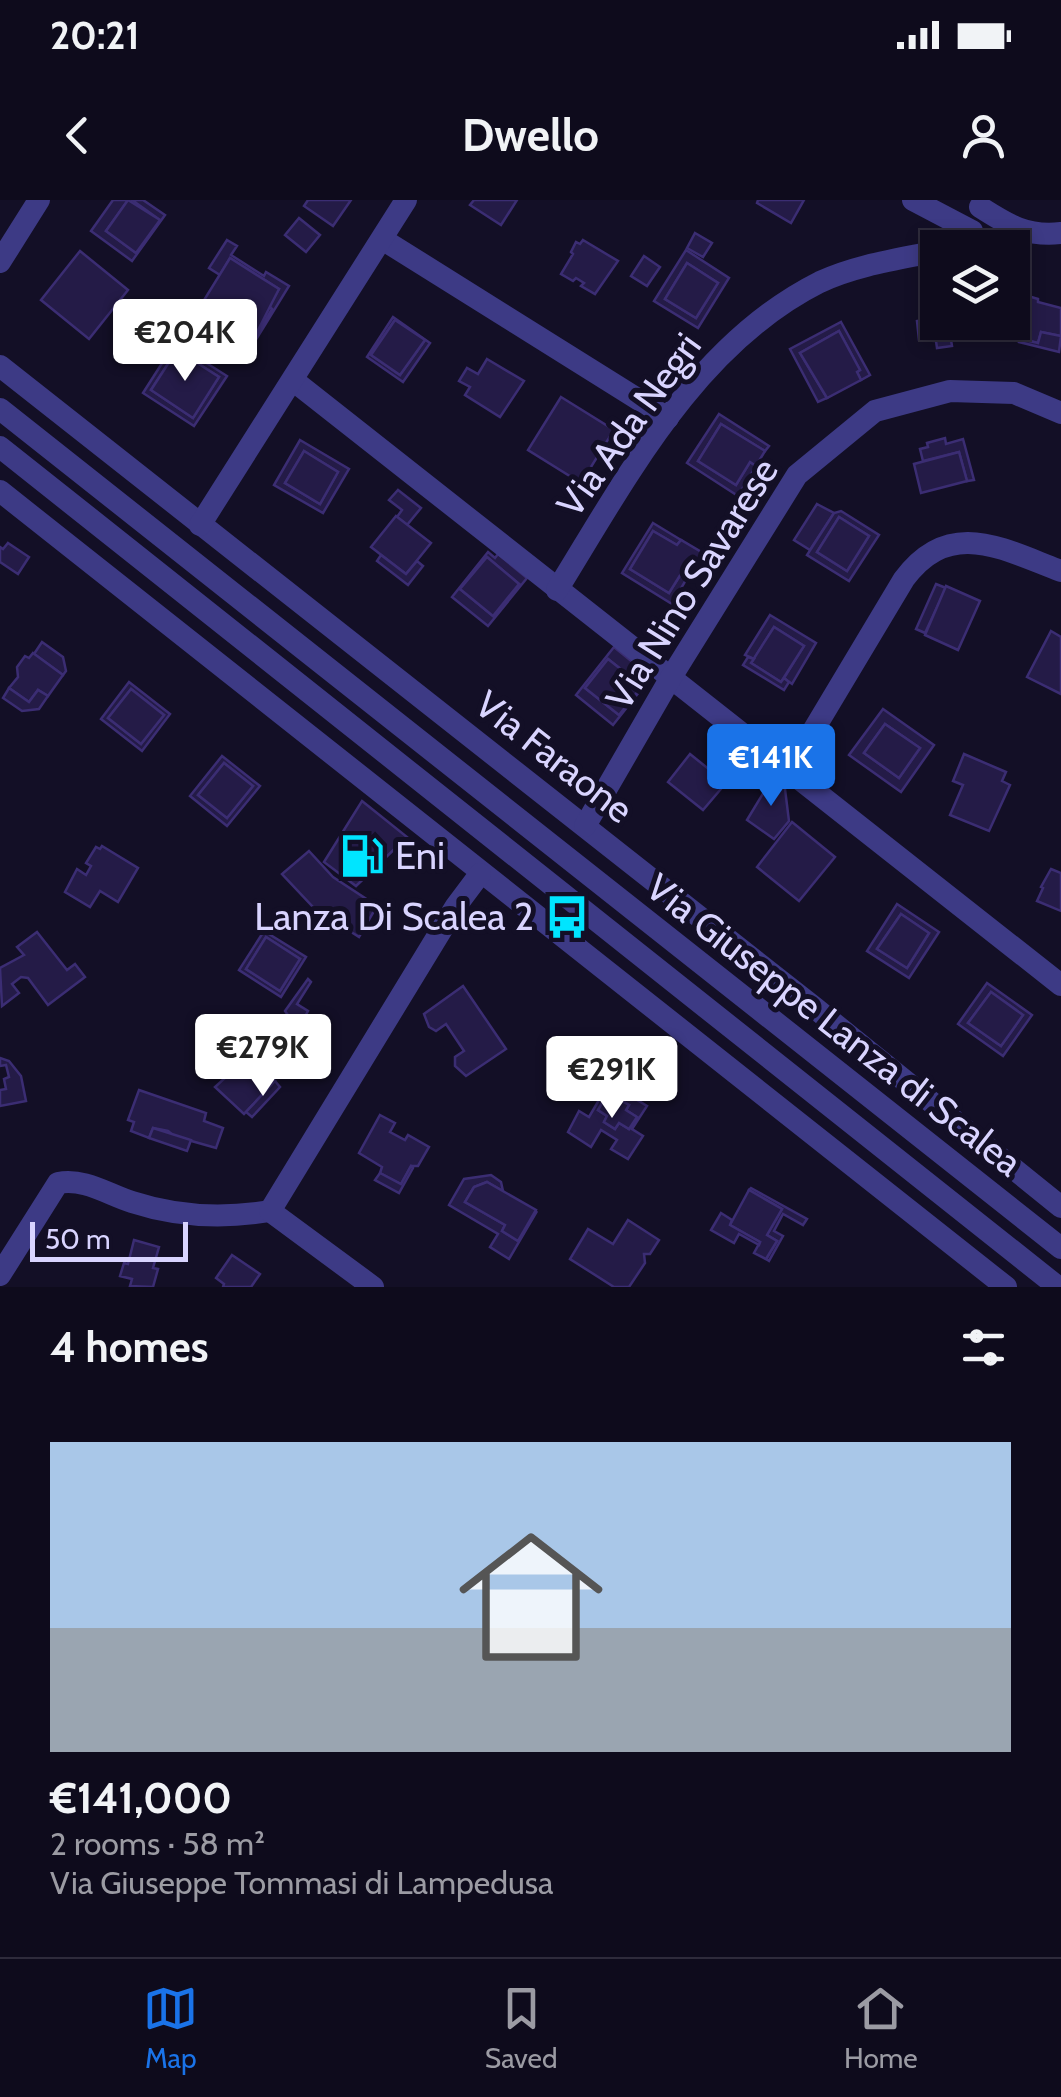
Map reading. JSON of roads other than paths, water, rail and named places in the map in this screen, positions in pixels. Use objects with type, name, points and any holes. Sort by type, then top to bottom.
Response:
[{"type":"street","points":[[0,262],[39,200]]},
{"type":"street","points":[[200,525],[406,200]]},
{"type":"street","points":[[913,200],[951,230]]},
{"type":"street","points":[[980,207],[1020,232],[1061,233]]},
{"type":"street","points":[[382,239],[668,418]]},
{"type":"street","name":"Via Ada Negri","points":[[557,590],[668,418],[721,353],[776,308],[822,282],[859,268],[920,255]]},
{"type":"street","name":"Via Faraone","points":[[0,366],[586,826],[1061,1207]]},
{"type":"street","points":[[294,381],[1061,985]]},
{"type":"street","name":"Via Nino Savarese","points":[[586,826],[670,679],[797,474],[875,412],[950,391],[1014,393],[1061,413]]},
{"type":"street","name":"Via Giuseppe Lanza di Scalea","points":[[0,409],[1061,1248]]},
{"type":"street","name":"Via Giuseppe Lanza di Scalea","points":[[0,447],[1058,1287]]},
{"type":"street","points":[[0,492],[1006,1287]]},
{"type":"street","points":[[789,771],[904,579],[932,550],[972,541],[1061,571]]},
{"type":"street","points":[[203,608],[227,638],[252,685],[266,701]]},
{"type":"street","points":[[0,1274],[58,1184],[80,1182],[132,1202],[182,1215],[230,1218],[270,1210],[456,906],[480,874]]},
{"type":"street","points":[[270,1210],[373,1287]]},
{"type":"place","name":"Eni","points":[[362,856]]},
{"type":"place","name":"Lanza Di Scalea 2","points":[[567,917]]}]
